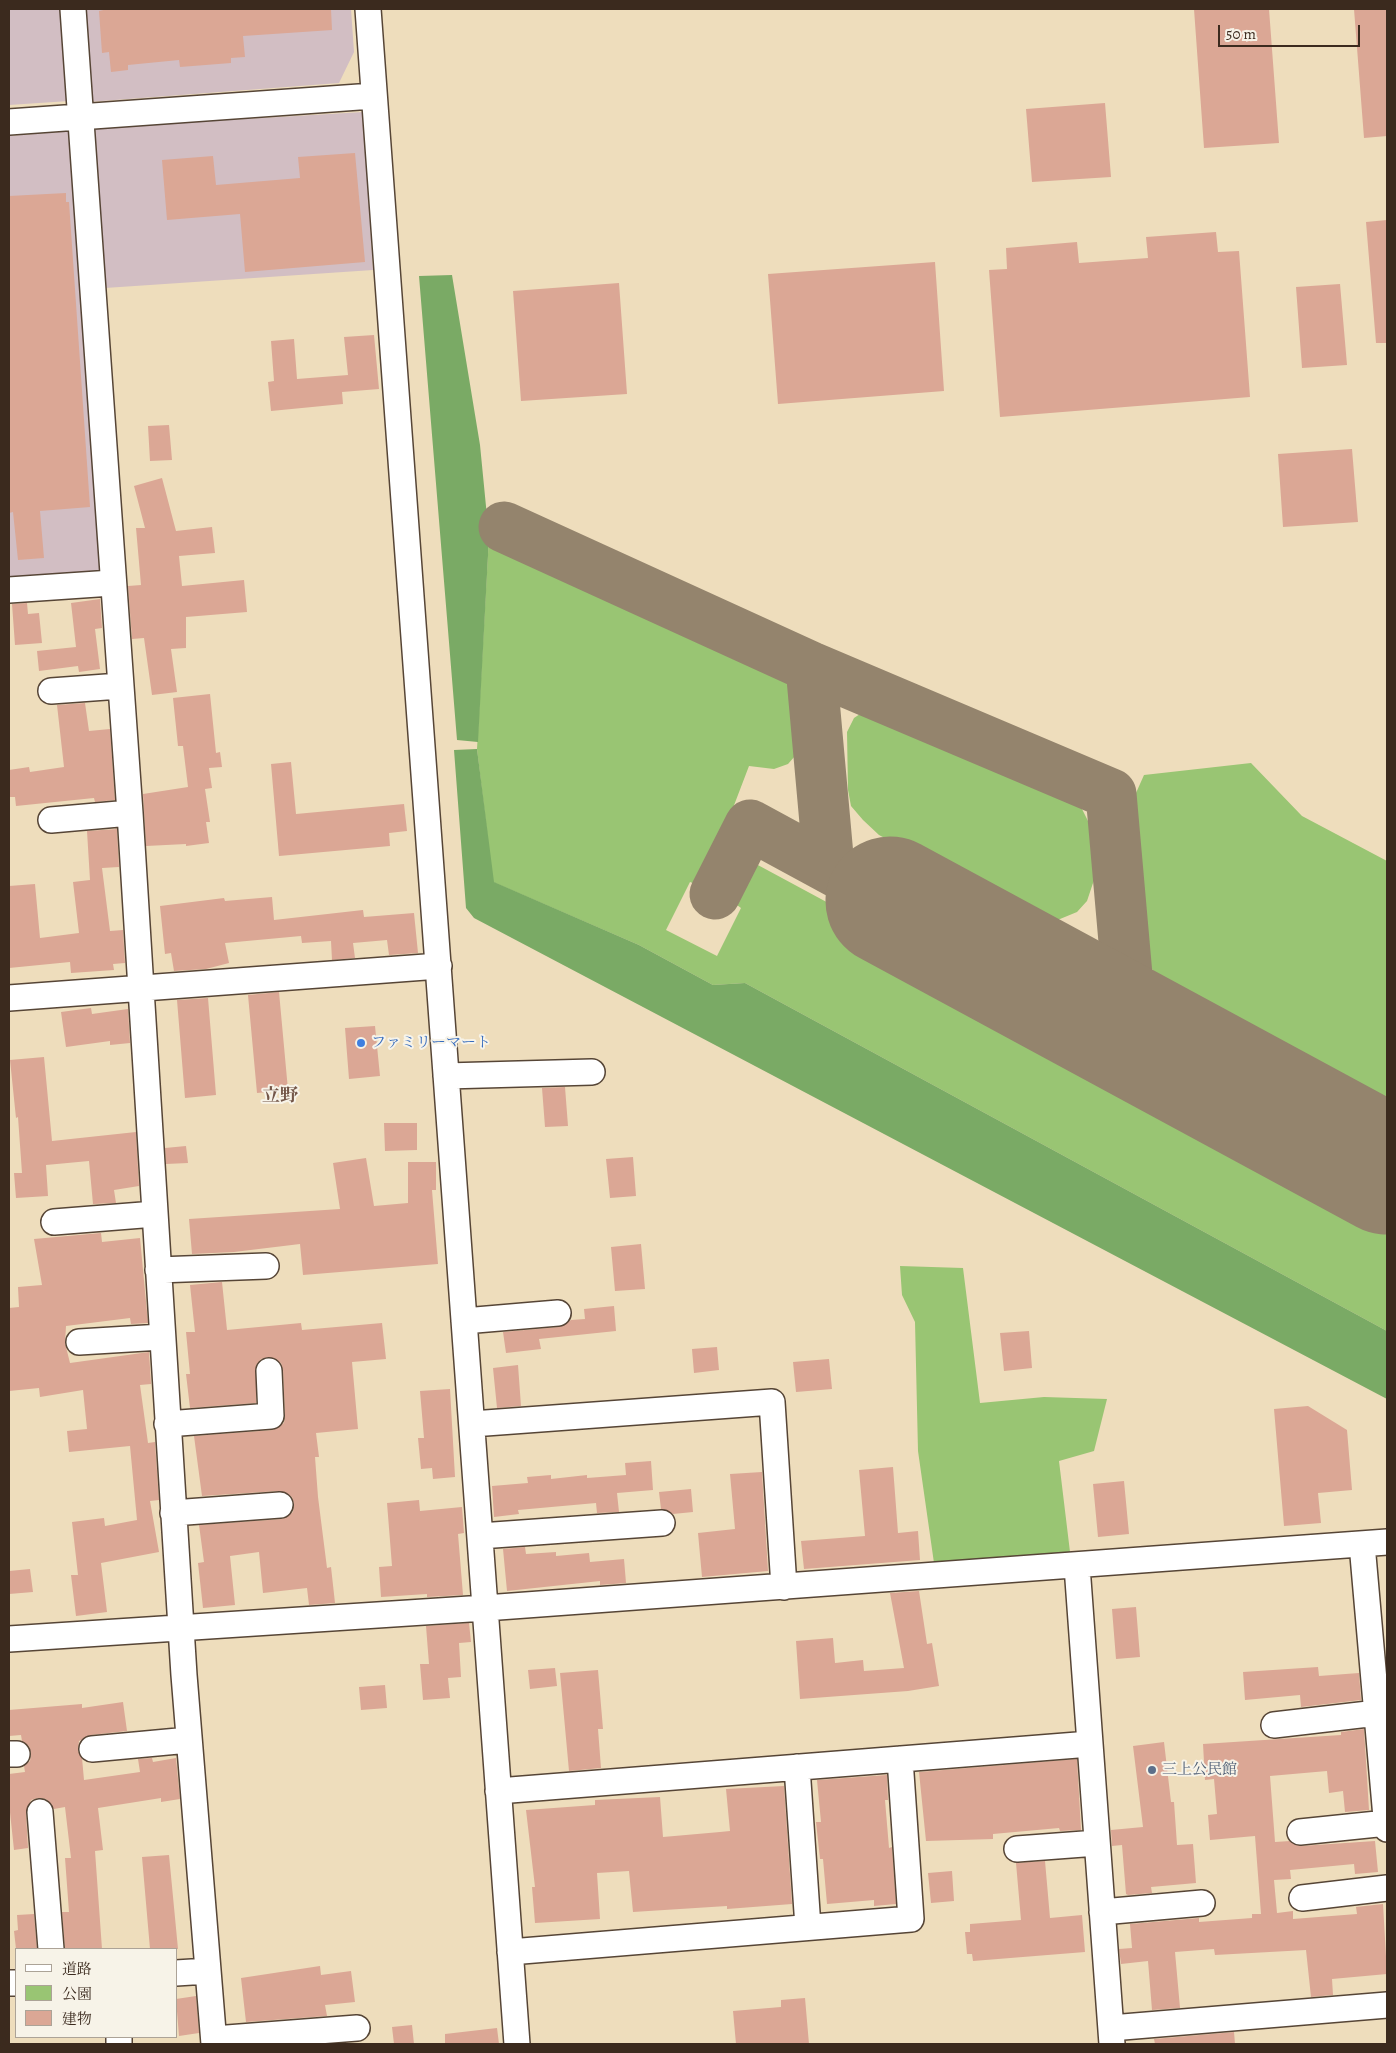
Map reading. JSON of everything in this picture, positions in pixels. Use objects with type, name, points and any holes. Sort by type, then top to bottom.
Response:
[{"type":"street","points":[[73,9],[112,583],[130,813],[173,1513],[189,1740],[214,2042],[357,2028]]},
{"type":"street","points":[[368,9],[517,2044]]},
{"type":"street","points":[[9,122],[373,96]]},
{"type":"street","points":[[9,590],[112,583]]},
{"type":"street","points":[[51,691],[120,686]]},
{"type":"street","points":[[51,820],[130,813]]},
{"type":"street","points":[[9,998],[439,966]]},
{"type":"street","points":[[446,1076],[592,1072]]},
{"type":"street","points":[[54,1222],[154,1214]]},
{"type":"street","points":[[158,1270],[266,1266]]},
{"type":"street","points":[[464,1321],[558,1313]]},
{"type":"street","points":[[79,1342],[162,1337]]},
{"type":"street","points":[[167,1424],[270,1416],[269,1371]]},
{"type":"street","points":[[472,1424],[772,1402],[784,1587]]},
{"type":"street","points":[[173,1513],[280,1505]]},
{"type":"street","points":[[480,1536],[662,1523]]},
{"type":"street","points":[[9,1639],[182,1629],[784,1587],[1387,1542]]},
{"type":"street","points":[[1362,1544],[1387,1829]]},
{"type":"street","points":[[1077,1566],[1111,2036],[1387,2005]]},
{"type":"street","points":[[1274,1725],[1377,1713]]},
{"type":"street","points":[[92,1749],[189,1740]]},
{"type":"street","points":[[498,1791],[1090,1744]]},
{"type":"street","points":[[510,1952],[911,1919],[900,1759]]},
{"type":"street","points":[[797,1767],[808,1927]]},
{"type":"street","points":[[40,1812],[52,1948]]},
{"type":"street","points":[[1300,1832],[1387,1822]]},
{"type":"street","points":[[1017,1849],[1097,1842]]},
{"type":"street","points":[[1302,1898],[1387,1888]]},
{"type":"street","points":[[1102,1912],[1202,1904]]},
{"type":"street","points":[[178,1973],[208,1970]]},
{"type":"shaded area","points":[[9,9],[61,9],[69,101],[9,105]]},
{"type":"shaded area","points":[[81,9],[351,9],[354,52],[339,83],[89,102]]},
{"type":"shaded area","points":[[363,112],[373,270],[105,288],[93,128]]},
{"type":"shaded area","points":[[72,131],[105,573],[9,580],[9,136]]},
{"type":"green space","points":[[452,275],[480,445],[489,537],[478,742],[457,740],[419,276]]},
{"type":"green space","points":[[489,537],[752,652],[773,665],[788,682],[796,705],[799,739],[795,756],[788,764],[774,769],[749,766],[720,842],[698,885],[690,882],[666,930],[717,956],[741,908],[737,905],[756,864],[1387,1204],[1387,1331],[745,983],[713,985],[639,945],[493,882],[477,749]]},
{"type":"green space","points":[[866,710],[885,710],[1051,781],[1066,790],[1078,801],[1089,823],[1096,874],[1087,901],[1077,912],[1060,919],[1045,920],[1030,915],[879,835],[863,820],[851,806],[848,790],[847,732],[854,718]]},
{"type":"green space","points":[[477,749],[494,882],[639,945],[713,985],[745,983],[1387,1331],[1387,1399],[474,918],[466,908],[454,750]]},
{"type":"green space","points":[[1251,763],[1302,816],[1387,861],[1387,1108],[1172,993],[1151,968],[1135,809],[1136,793],[1144,775]]},
{"type":"green space","points":[[900,1266],[963,1268],[980,1403],[1044,1397],[1107,1399],[1094,1451],[1059,1461],[1070,1552],[934,1563],[918,1451],[915,1322],[902,1295]]},
{"type":"building","points":[[108,9],[331,9],[332,30],[243,36],[245,57],[231,58],[231,63],[180,67],[179,60],[128,65],[128,70],[111,72],[109,52],[102,53],[99,11]]},
{"type":"building","points":[[1194,9],[1269,9],[1279,143],[1204,148]]},
{"type":"building","points":[[1354,9],[1387,9],[1387,136],[1364,138]]},
{"type":"building","points":[[1105,103],[1111,177],[1032,182],[1026,109]]},
{"type":"building","points":[[355,153],[365,262],[245,272],[240,214],[167,220],[162,160],[213,156],[216,185],[300,178],[298,157]]},
{"type":"building","points":[[66,193],[66,202],[69,202],[90,507],[40,511],[44,558],[18,560],[13,512],[9,513],[9,196]]},
{"type":"building","points":[[1387,220],[1387,343],[1376,343],[1366,222]]},
{"type":"building","points":[[1216,232],[1218,252],[1239,251],[1250,397],[1000,417],[989,270],[1007,269],[1006,248],[1077,242],[1079,263],[1148,258],[1146,237]]},
{"type":"building","points":[[935,262],[944,391],[778,404],[768,274]]},
{"type":"building","points":[[619,283],[627,394],[521,401],[513,291]]},
{"type":"building","points":[[1340,284],[1347,365],[1302,368],[1296,287]]},
{"type":"building","points":[[374,335],[379,389],[342,392],[343,404],[271,411],[268,382],[274,381],[271,341],[294,339],[297,379],[348,375],[344,337]]},
{"type":"building","points":[[169,425],[172,460],[150,461],[148,426]]},
{"type":"building","points":[[1352,449],[1358,522],[1283,527],[1278,454]]},
{"type":"building","points":[[162,478],[176,531],[212,527],[215,553],[179,556],[182,586],[244,580],[247,612],[186,617],[186,648],[171,649],[177,692],[152,695],[144,638],[132,639],[128,586],[141,585],[136,528],[145,528],[134,486]]},
{"type":"building","points":[[100,599],[102,628],[95,629],[100,669],[79,672],[78,666],[39,671],[37,651],[76,647],[71,603]]},
{"type":"building","points":[[27,603],[28,614],[39,613],[42,643],[15,645],[12,604]]},
{"type":"building","points":[[210,694],[216,753],[220,752],[222,767],[209,768],[212,788],[205,789],[210,822],[206,822],[209,843],[186,846],[186,844],[146,846],[143,794],[188,787],[183,746],[178,746],[173,698]]},
{"type":"building","points":[[85,703],[89,731],[110,729],[115,800],[95,802],[94,798],[16,806],[15,797],[9,797],[9,770],[29,767],[30,772],[64,767],[57,705]]},
{"type":"building","points":[[291,762],[296,814],[404,804],[407,831],[389,833],[390,846],[279,856],[271,764]]},
{"type":"building","points":[[117,829],[119,867],[102,868],[110,931],[123,930],[125,963],[113,964],[114,970],[71,973],[70,962],[9,968],[9,886],[35,884],[40,938],[79,933],[73,882],[90,880],[87,831]]},
{"type":"building","points":[[272,897],[274,920],[363,910],[364,917],[414,913],[418,953],[389,955],[387,940],[353,943],[355,958],[332,960],[331,941],[302,943],[301,936],[225,943],[229,963],[206,969],[174,971],[171,953],[165,954],[160,906],[224,898],[225,901]]},
{"type":"building","points":[[279,992],[288,1090],[257,1093],[248,995]]},
{"type":"building","points":[[208,998],[216,1095],[185,1098],[177,1000]]},
{"type":"building","points":[[91,1008],[92,1014],[128,1009],[130,1043],[110,1045],[110,1041],[66,1047],[61,1012]]},
{"type":"building","points":[[375,1026],[380,1076],[349,1079],[345,1028]]},
{"type":"building","points":[[44,1057],[52,1141],[136,1132],[139,1186],[114,1190],[116,1203],[93,1204],[89,1161],[46,1165],[48,1196],[16,1198],[14,1173],[22,1173],[18,1117],[16,1118],[10,1060]]},
{"type":"building","points":[[565,1087],[568,1126],[545,1127],[542,1088]]},
{"type":"building","points":[[384,1123],[417,1123],[417,1150],[385,1151]]},
{"type":"building","points":[[186,1146],[188,1163],[166,1164],[165,1148]]},
{"type":"building","points":[[633,1157],[636,1196],[610,1198],[606,1159]]},
{"type":"building","points":[[366,1158],[374,1206],[408,1203],[408,1162],[436,1162],[436,1190],[432,1190],[438,1264],[303,1275],[300,1244],[234,1252],[192,1254],[189,1219],[340,1209],[333,1163]]},
{"type":"building","points":[[101,1233],[102,1242],[140,1238],[148,1323],[131,1324],[130,1318],[66,1326],[65,1343],[70,1363],[149,1352],[151,1384],[140,1385],[148,1443],[155,1442],[159,1500],[150,1501],[159,1552],[101,1563],[107,1612],[76,1616],[71,1575],[78,1575],[72,1522],[104,1518],[105,1526],[137,1520],[130,1446],[69,1452],[67,1431],[87,1429],[83,1390],[40,1397],[39,1388],[9,1391],[9,1308],[19,1307],[18,1287],[42,1285],[34,1239]]},
{"type":"building","points":[[641,1244],[645,1289],[615,1291],[611,1247]]},
{"type":"building","points":[[222,1282],[227,1330],[301,1323],[302,1330],[382,1323],[386,1359],[352,1362],[358,1429],[316,1433],[319,1457],[315,1457],[318,1497],[327,1568],[331,1567],[335,1603],[309,1605],[307,1588],[263,1593],[259,1552],[230,1556],[235,1605],[203,1608],[198,1563],[204,1562],[199,1525],[282,1519],[293,1512],[294,1504],[292,1497],[279,1491],[202,1496],[194,1436],[273,1430],[284,1423],[285,1416],[283,1370],[281,1363],[269,1357],[261,1359],[256,1365],[256,1403],[190,1408],[186,1374],[190,1374],[186,1332],[195,1332],[190,1285]]},
{"type":"building","points":[[614,1306],[616,1331],[539,1339],[541,1349],[506,1353],[503,1332],[559,1327],[571,1320],[585,1319],[584,1309]]},
{"type":"building","points":[[1029,1331],[1032,1368],[1004,1371],[1000,1333]]},
{"type":"building","points":[[717,1347],[719,1370],[694,1373],[692,1349]]},
{"type":"building","points":[[829,1359],[832,1389],[796,1392],[793,1362]]},
{"type":"building","points":[[518,1365],[521,1406],[497,1408],[493,1368]]},
{"type":"building","points":[[450,1389],[455,1477],[433,1479],[432,1468],[421,1469],[418,1438],[424,1438],[420,1391]]},
{"type":"building","points":[[1308,1406],[1347,1430],[1352,1490],[1318,1493],[1321,1523],[1284,1526],[1274,1409]]},
{"type":"building","points":[[651,1461],[653,1490],[617,1493],[619,1512],[597,1513],[596,1503],[518,1510],[519,1514],[494,1517],[492,1486],[528,1483],[527,1477],[551,1475],[551,1479],[587,1475],[587,1478],[626,1475],[625,1463]]},
{"type":"building","points":[[893,1467],[898,1533],[918,1531],[920,1560],[804,1569],[801,1541],[865,1536],[859,1470]]},
{"type":"building","points":[[762,1472],[768,1571],[702,1577],[698,1533],[735,1529],[730,1474]]},
{"type":"building","points":[[1124,1481],[1129,1534],[1098,1537],[1093,1484]]},
{"type":"building","points":[[691,1489],[693,1512],[673,1514],[661,1509],[659,1492]]},
{"type":"building","points":[[419,1500],[420,1511],[462,1507],[464,1533],[458,1534],[463,1595],[427,1597],[427,1594],[381,1597],[379,1567],[392,1566],[387,1503]]},
{"type":"building","points":[[525,1547],[526,1554],[556,1552],[556,1556],[589,1553],[590,1562],[624,1559],[626,1583],[600,1585],[600,1581],[507,1591],[503,1549]]},
{"type":"building","points":[[30,1569],[33,1592],[9,1594],[9,1571]]},
{"type":"building","points":[[919,1591],[927,1644],[932,1643],[939,1686],[908,1691],[800,1699],[796,1641],[833,1638],[835,1663],[863,1660],[864,1671],[904,1668],[890,1593]]},
{"type":"building","points":[[1136,1607],[1140,1657],[1116,1659],[1112,1609]]},
{"type":"building","points":[[469,1623],[471,1642],[459,1643],[461,1677],[448,1678],[450,1698],[423,1700],[420,1664],[429,1664],[426,1626]]},
{"type":"building","points":[[1318,1667],[1319,1676],[1359,1673],[1361,1700],[1301,1707],[1300,1695],[1245,1700],[1243,1672]]},
{"type":"building","points":[[555,1668],[557,1686],[530,1689],[528,1670]]},
{"type":"building","points":[[598,1670],[603,1729],[598,1729],[601,1768],[569,1771],[560,1673]]},
{"type":"building","points":[[385,1685],[387,1708],[361,1710],[359,1687]]},
{"type":"building","points":[[123,1702],[127,1731],[91,1735],[79,1741],[78,1751],[82,1758],[84,1780],[140,1772],[138,1759],[152,1758],[153,1762],[176,1758],[180,1799],[161,1802],[161,1798],[98,1808],[103,1850],[95,1851],[102,1948],[65,1948],[62,1912],[69,1912],[65,1858],[71,1858],[65,1807],[54,1809],[46,1799],[38,1798],[31,1800],[26,1813],[28,1848],[14,1850],[9,1803],[9,1774],[25,1772],[24,1766],[30,1761],[31,1754],[29,1746],[22,1741],[21,1735],[9,1736],[9,1710],[82,1704],[82,1708]]},
{"type":"building","points":[[1364,1729],[1369,1810],[1345,1812],[1343,1791],[1329,1793],[1327,1771],[1270,1776],[1275,1842],[1290,1841],[1301,1846],[1375,1841],[1378,1872],[1355,1874],[1354,1864],[1290,1870],[1291,1879],[1274,1880],[1277,1913],[1293,1911],[1293,1919],[1357,1914],[1356,1907],[1383,1904],[1387,1974],[1332,1979],[1333,1995],[1311,1997],[1306,1950],[1215,1955],[1214,1949],[1175,1952],[1180,2008],[1152,2010],[1148,1961],[1121,1964],[1119,1949],[1132,1948],[1130,1924],[1199,1918],[1199,1922],[1252,1918],[1252,1914],[1261,1914],[1255,1836],[1210,1840],[1208,1815],[1217,1814],[1214,1779],[1205,1780],[1203,1744],[1341,1735],[1341,1732]]},
{"type":"building","points":[[1164,1742],[1171,1802],[1174,1802],[1177,1845],[1193,1844],[1196,1883],[1151,1887],[1152,1893],[1128,1895],[1126,1894],[1122,1845],[1112,1846],[1111,1830],[1143,1827],[1133,1746]]},
{"type":"building","points":[[1077,1759],[1081,1830],[1060,1831],[1059,1828],[993,1834],[993,1839],[926,1841],[919,1772]]},
{"type":"building","points":[[887,1775],[888,1800],[885,1800],[889,1848],[892,1847],[896,1904],[874,1906],[874,1900],[827,1904],[823,1859],[820,1859],[816,1822],[821,1822],[817,1780]]},
{"type":"building","points":[[784,1786],[792,1904],[727,1909],[727,1906],[633,1912],[629,1871],[597,1873],[600,1919],[535,1923],[532,1887],[535,1887],[526,1810],[595,1805],[595,1800],[660,1797],[663,1837],[720,1832],[730,1831],[726,1789]]},
{"type":"building","points":[[169,1855],[178,1948],[150,1948],[142,1857]]},
{"type":"building","points":[[1045,1861],[1050,1918],[1082,1915],[1085,1952],[973,1961],[972,1954],[967,1954],[965,1932],[970,1932],[970,1924],[1021,1920],[1016,1863]]},
{"type":"building","points":[[952,1871],[954,1901],[931,1903],[928,1873]]},
{"type":"building","points":[[34,1914],[37,1948],[16,1948],[14,1931],[18,1930],[17,1915]]},
{"type":"building","points":[[320,1966],[321,1975],[351,1971],[355,2002],[325,2005],[327,2016],[246,2022],[241,1978]]},
{"type":"building","points":[[196,1996],[199,2033],[179,2036],[178,1999]]},
{"type":"building","points":[[805,1998],[809,2044],[736,2044],[733,2011],[781,2007],[781,2000]]},
{"type":"building","points":[[412,2025],[414,2044],[394,2044],[392,2027]]},
{"type":"building","points":[[497,2028],[499,2044],[445,2044],[445,2034]]},
{"type":"building","points":[[1234,2032],[1235,2044],[1155,2044],[1154,2039]]},
{"type":"taxiway","points":[[504,527],[811,667],[1111,794],[1132,1032]]},
{"type":"taxiway","points":[[811,667],[829,867]]},
{"type":"taxiway","points":[[715,894],[750,825],[890,901]]},
{"type":"runway","points":[[890,901],[1387,1170]]},
{"type":"place","name":"ファミリーマート","points":[[361,1043]]},
{"type":"place","name":"三上公民館","points":[[1152,1770]]},
{"type":"district","name":"立野","points":[[280,1097]]}]
